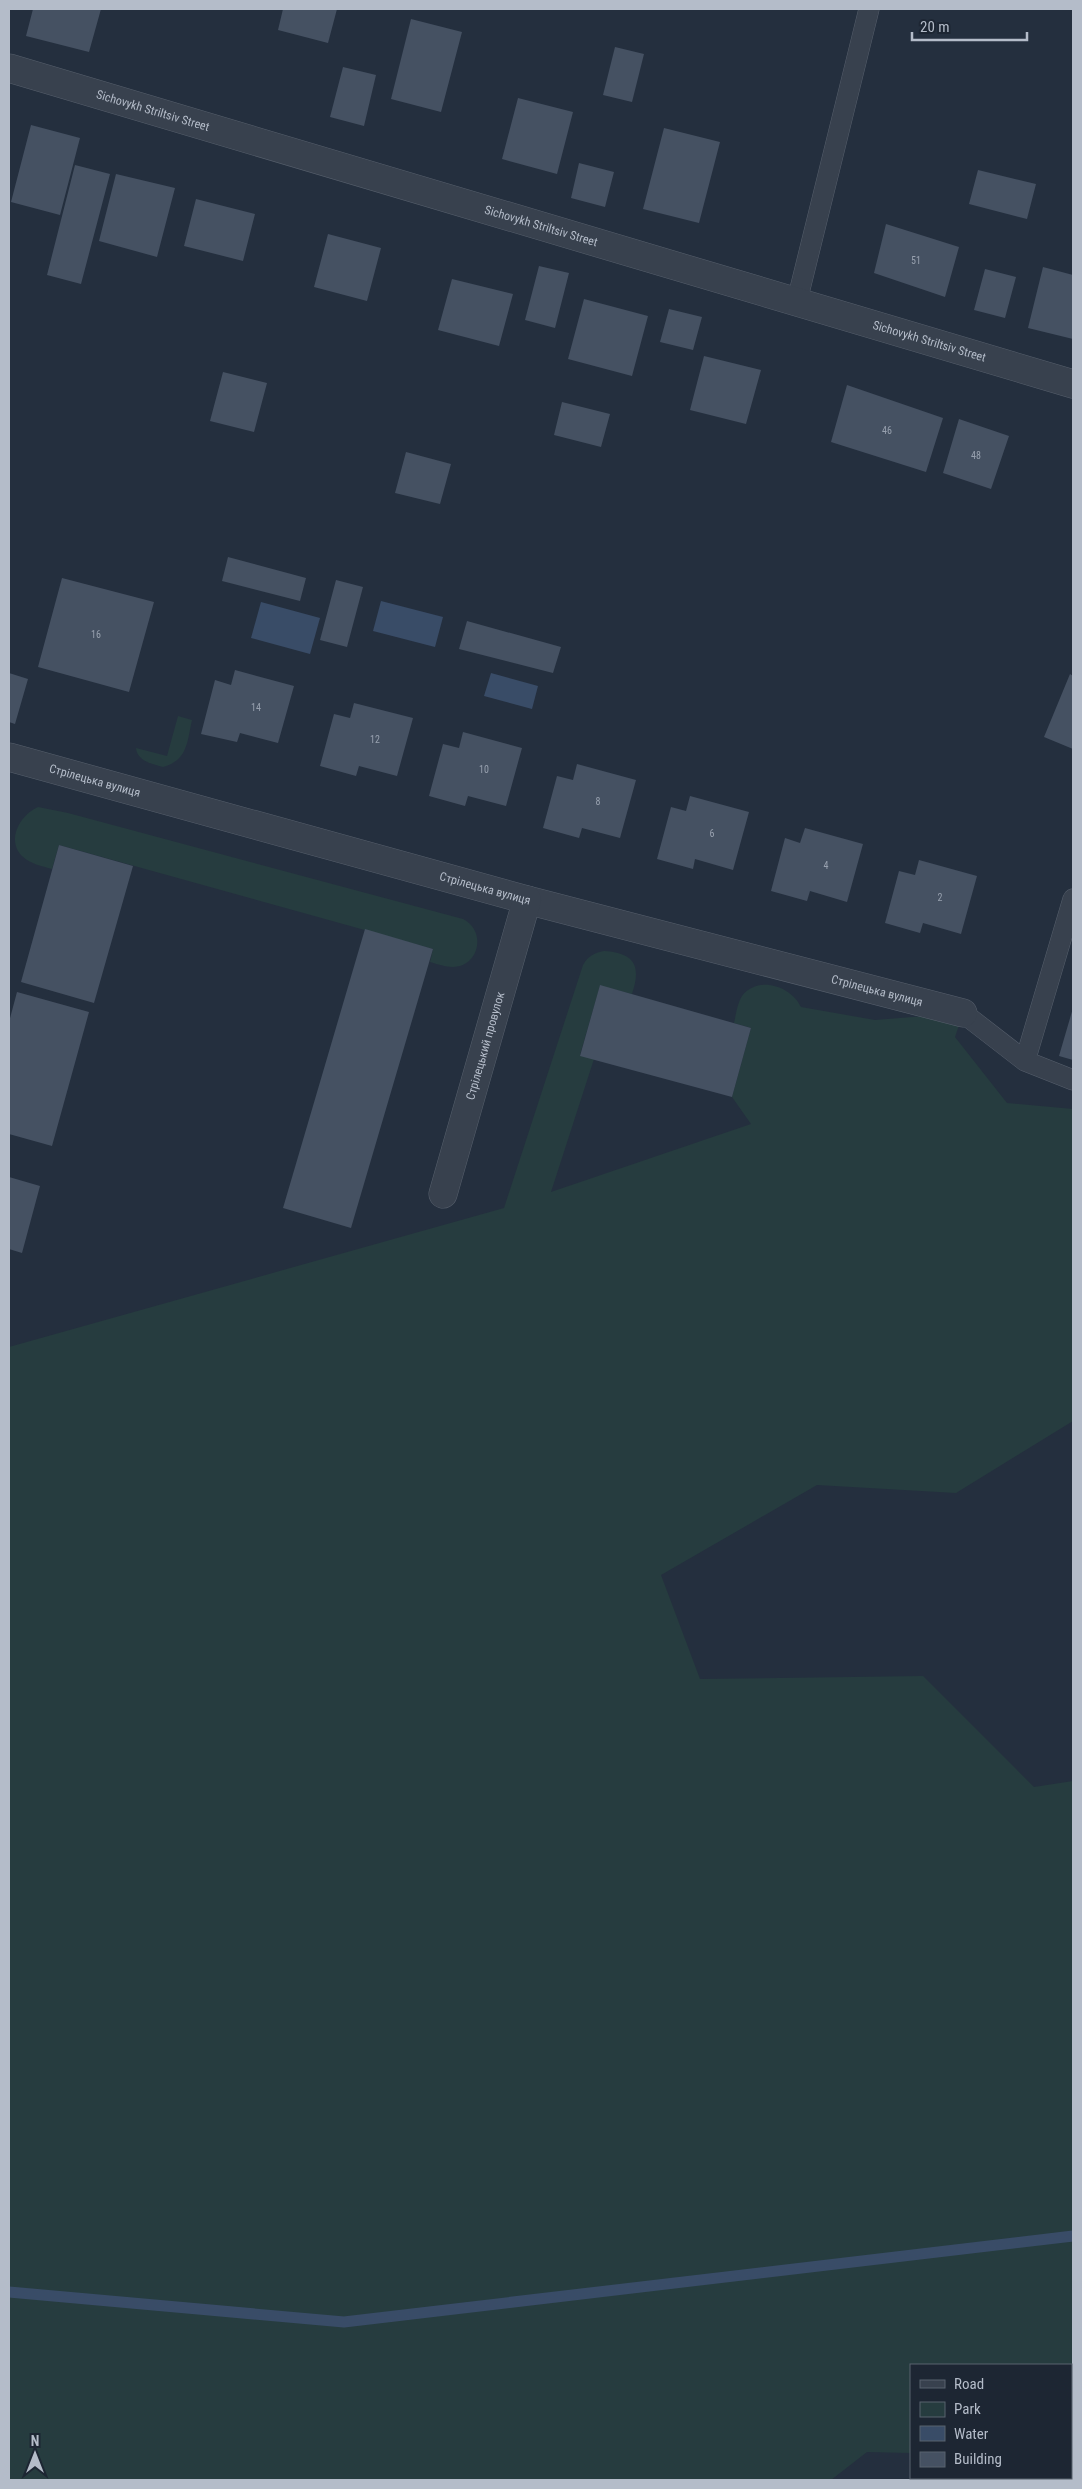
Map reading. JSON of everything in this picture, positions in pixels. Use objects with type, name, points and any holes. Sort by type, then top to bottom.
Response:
[{"type":"street","name":"Sichovykh Striltsiv Street","points":[[9,68],[1073,384]]},
{"type":"street","name":"Стрілецька вулиця","points":[[10,762],[963,1014]]},
{"type":"street","name":"Стрілецький провулок","points":[[443,1194],[527,900]]},
{"type":"lane","points":[[797,302],[869,9]]},
{"type":"lane","points":[[1025,1061],[1073,899]]},
{"type":"lane","points":[[963,1014],[1025,1061],[1073,1080]]},
{"type":"green space","points":[[178,716],[192,720],[187,743],[182,755],[171,764],[163,767],[142,759],[136,748],[167,756]]},
{"type":"green space","points":[[38,807],[68,813],[463,919],[471,925],[475,932],[477,948],[469,961],[462,965],[453,967],[430,962],[433,949],[59,845],[52,869],[40,866],[22,856],[17,850],[15,843],[17,829],[21,822],[31,811]]},
{"type":"green space","points":[[604,951],[615,952],[629,958],[636,969],[635,984],[632,994],[600,986],[580,1055],[594,1059],[551,1192],[751,1124],[732,1097],[751,1028],[734,1023],[742,996],[757,986],[774,986],[782,989],[790,993],[801,1007],[875,1020],[963,1013],[955,1037],[1007,1103],[1073,1109],[1073,1421],[956,1493],[817,1485],[661,1575],[700,1679],[923,1676],[1034,1787],[1073,1781],[1073,2458],[1072,2364],[910,2364],[910,2453],[867,2452],[831,2480],[9,2480],[9,1347],[504,1208],[583,965],[587,959]]},
{"type":"water","points":[[381,601],[443,617],[435,647],[373,631]]},
{"type":"water","points":[[261,602],[320,618],[310,654],[251,638]]},
{"type":"water","points":[[491,673],[538,686],[532,709],[484,696]]},
{"type":"building","points":[[33,9],[101,9],[89,52],[26,36]]},
{"type":"building","points":[[283,9],[337,9],[328,43],[278,30]]},
{"type":"building","points":[[411,19],[462,32],[441,112],[391,99]]},
{"type":"building","points":[[615,47],[644,54],[632,102],[603,95]]},
{"type":"building","points":[[343,67],[376,75],[364,126],[330,117]]},
{"type":"building","points":[[518,98],[573,112],[557,174],[502,159]]},
{"type":"building","points":[[31,125],[80,138],[60,215],[11,202]]},
{"type":"building","points":[[664,128],[720,142],[699,223],[643,209]]},
{"type":"building","points":[[579,163],[614,172],[605,207],[571,198]]},
{"type":"building","points":[[75,165],[110,174],[81,284],[47,275]]},
{"type":"building","points":[[978,170],[1036,184],[1027,219],[969,204]]},
{"type":"building","points":[[116,174],[175,188],[157,257],[99,241]]},
{"type":"building","points":[[196,199],[255,214],[243,261],[184,246]]},
{"type":"building","points":[[886,224],[959,247],[945,297],[874,273]]},
{"type":"building","points":[[328,234],[381,248],[367,301],[314,287]]},
{"type":"building","points":[[539,266],[569,273],[555,328],[525,320]]},
{"type":"building","points":[[1043,267],[1073,275],[1073,339],[1028,328]]},
{"type":"building","points":[[985,269],[1016,277],[1005,318],[974,310]]},
{"type":"building","points":[[452,279],[513,294],[499,346],[438,330]]},
{"type":"building","points":[[584,299],[648,316],[632,376],[568,359]]},
{"type":"building","points":[[669,309],[702,317],[693,350],[660,342]]},
{"type":"building","points":[[704,356],[761,370],[746,424],[690,410]]},
{"type":"building","points":[[223,372],[267,383],[254,432],[210,421]]},
{"type":"building","points":[[847,385],[943,418],[926,472],[831,442]]},
{"type":"building","points":[[562,402],[610,414],[601,447],[554,435]]},
{"type":"building","points":[[959,419],[1009,436],[991,489],[943,473]]},
{"type":"building","points":[[406,452],[451,464],[440,504],[395,493]]},
{"type":"building","points":[[228,557],[306,578],[300,601],[222,581]]},
{"type":"building","points":[[62,578],[154,602],[129,692],[38,667]]},
{"type":"building","points":[[336,580],[363,587],[347,647],[320,640]]},
{"type":"building","points":[[467,621],[561,647],[553,673],[459,649]]},
{"type":"building","points":[[235,670],[294,686],[278,743],[240,733],[237,742],[201,734],[215,680],[231,685]]},
{"type":"building","points":[[9,673],[28,679],[15,724],[9,722]]},
{"type":"building","points":[[1070,674],[1073,676],[1073,749],[1044,737]]},
{"type":"building","points":[[354,703],[413,718],[397,776],[359,766],[356,776],[320,766],[334,714],[350,718]]},
{"type":"building","points":[[463,732],[522,748],[506,806],[468,796],[465,806],[429,796],[443,744],[459,748]]},
{"type":"building","points":[[577,764],[636,780],[620,838],[582,828],[579,838],[543,828],[557,776],[573,780]]},
{"type":"building","points":[[690,796],[749,812],[733,870],[695,859],[693,869],[657,859],[671,807],[686,811]]},
{"type":"building","points":[[805,828],[863,844],[847,902],[810,891],[807,901],[771,891],[785,838],[800,843]]},
{"type":"building","points":[[59,845],[133,866],[94,1003],[21,982]]},
{"type":"building","points":[[919,860],[977,876],[961,934],[923,923],[920,933],[885,923],[899,871],[915,875]]},
{"type":"building","points":[[365,929],[433,949],[351,1228],[283,1208]]},
{"type":"building","points":[[600,985],[751,1028],[732,1097],[580,1056]]},
{"type":"building","points":[[17,992],[89,1012],[52,1146],[9,1134],[9,1022]]},
{"type":"building","points":[[1073,1008],[1073,1060],[1059,1056]]},
{"type":"building","points":[[9,1177],[40,1186],[22,1253],[9,1249]]},
{"type":"waterway","points":[[9,2292],[344,2322],[1073,2236]]}]
